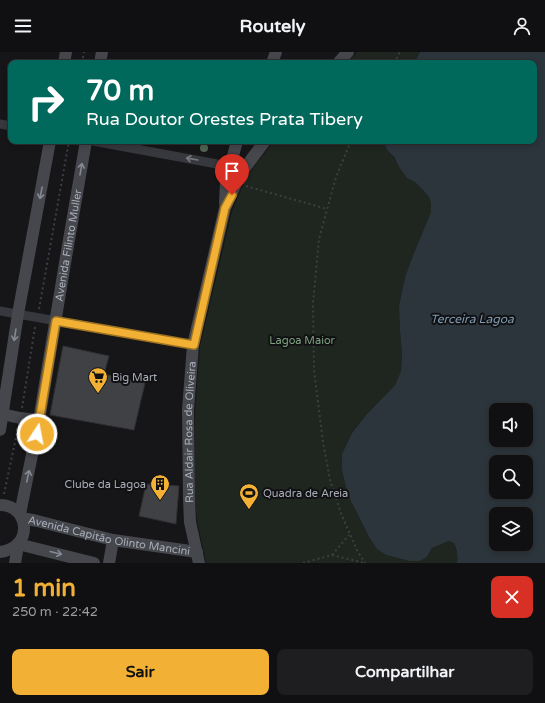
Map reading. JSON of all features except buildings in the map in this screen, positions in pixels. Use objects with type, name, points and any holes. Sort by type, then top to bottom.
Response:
[{"type":"main road","points":[[341,60],[348,52]]},
{"type":"main road","points":[[0,430],[18,314],[49,144]]},
{"type":"main road","name":"Avenida Filinto Muller","points":[[18,545],[23,536],[24,529],[21,516],[39,420],[86,144]]},
{"type":"main road","name":"Rua Aldair Rosa de Oliveira","points":[[198,557],[190,522],[189,499],[188,410],[194,345],[225,208],[226,182],[236,144]]},
{"type":"main road","name":"Rua Aldair Rosa de Oliveira","points":[[225,208],[244,169],[263,144]]},
{"type":"main road","points":[[2,414],[39,420]]},
{"type":"main road","name":"Avenida Capitão Olinto Mancini","points":[[0,505],[9,506],[21,516],[37,521],[113,540],[198,557]]},
{"type":"main road","points":[[108,563],[113,540]]},
{"type":"main road","points":[[0,552],[7,551],[18,545],[94,563]]},
{"type":"main road","points":[[15,563],[18,545]]},
{"type":"street","points":[[109,144],[244,169]]},
{"type":"street","points":[[0,311],[194,345]]},
{"type":"path","points":[[350,144],[336,177],[319,239],[313,303],[314,370],[323,442],[330,480],[342,516],[364,563]]},
{"type":"path","points":[[236,183],[327,209]]},
{"type":"path","points":[[332,555],[350,534]]},
{"type":"path","points":[[303,563],[332,555],[364,563]]},
{"type":"green space","points":[[357,52],[420,52],[416,60],[350,60]]},
{"type":"green space","name":"Lagoa Maior","points":[[272,144],[384,144],[407,178],[415,182],[429,197],[431,212],[405,277],[399,306],[402,353],[401,371],[395,385],[366,415],[352,433],[342,454],[342,470],[350,499],[369,537],[377,549],[386,555],[399,558],[427,557],[432,548],[449,541],[454,543],[457,550],[457,563],[206,563],[197,521],[195,499],[195,411],[200,346],[232,211],[244,182]]},
{"type":"water","name":"Terceira Lagoa","points":[[420,52],[545,52],[545,563],[457,563],[457,550],[454,543],[449,541],[432,548],[427,557],[419,561],[410,561],[386,555],[377,549],[369,537],[350,499],[342,470],[342,454],[352,433],[366,415],[395,385],[401,371],[402,353],[399,306],[405,277],[431,212],[429,197],[415,182],[407,178],[394,157],[387,150],[384,144],[537,144],[537,60],[416,60]]},
{"type":"place","name":"Big Mart","points":[[98,394]]},
{"type":"place","name":"Clube da Lagoa","points":[[160,501]]},
{"type":"place","name":"Quadra de Areia","points":[[249,510]]},
{"type":"route","points":[[37,434],[56,321],[194,345],[225,208],[232,195]]}]
